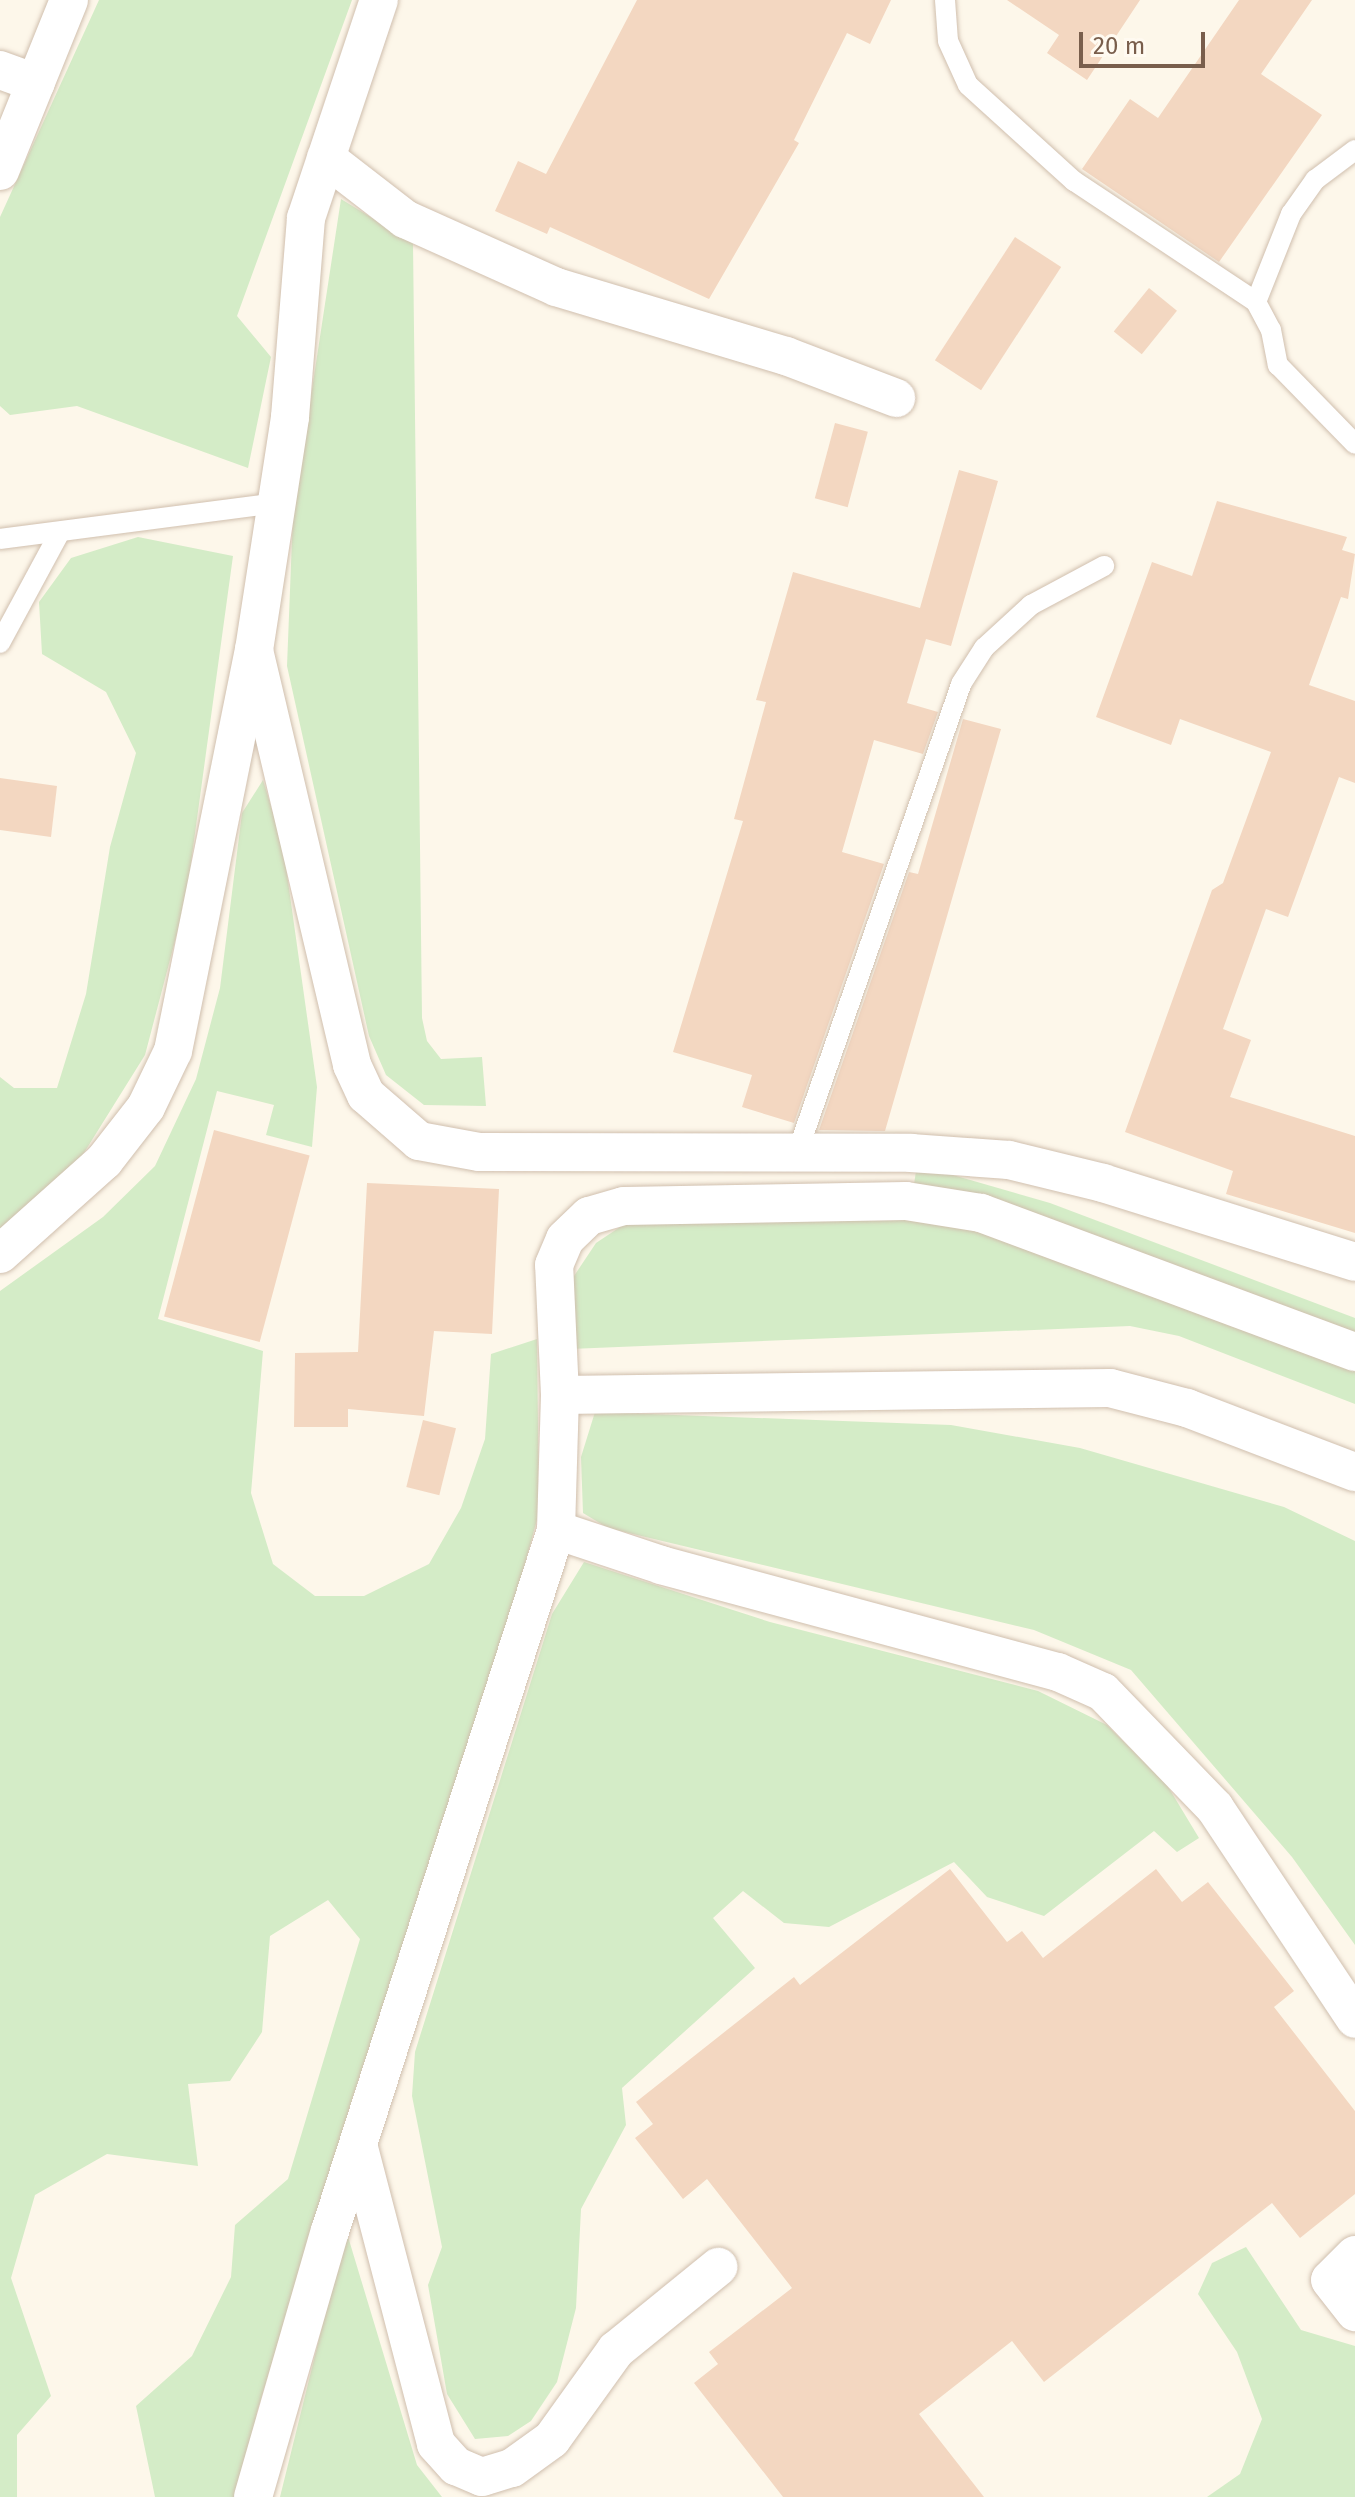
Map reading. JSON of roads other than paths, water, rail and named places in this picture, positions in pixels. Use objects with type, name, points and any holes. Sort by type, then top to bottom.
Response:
[{"type":"street","points":[[0,171],[69,0]]},
{"type":"street","points":[[0,1254],[104,1161],[146,1107],[173,1051],[254,650],[290,417],[306,218],[379,0]]},
{"type":"street","points":[[0,70],[36,83]]},
{"type":"street","points":[[326,158],[405,219],[556,287],[786,356],[896,398]]},
{"type":"street","points":[[254,650],[340,1027],[366,1095],[387,1119],[419,1141],[448,1149],[797,1153],[1009,1160],[1103,1183],[1355,1262]]},
{"type":"street","points":[[253,2497],[359,2148],[556,1530],[560,1395],[554,1265],[565,1239],[589,1216],[624,1206],[906,1201],[981,1213],[1355,1352]]},
{"type":"street","points":[[560,1395],[1110,1388],[1187,1408],[1355,1472]]},
{"type":"street","points":[[556,1530],[661,1565],[1058,1672],[1103,1692],[1215,1808],[1355,2019]]},
{"type":"street","points":[[359,2148],[436,2444],[456,2466],[482,2477],[512,2468],[552,2439],[616,2350],[718,2267]]},
{"type":"street","points":[[1355,2255],[1330,2280],[1355,2312]]},
{"type":"lane","points":[[945,0],[948,41],[968,85],[1074,181],[1256,302],[1271,330],[1278,365],[1355,444]]},
{"type":"lane","points":[[1256,302],[1291,214],[1315,180],[1355,150]]},
{"type":"lane","points":[[0,539],[276,503]]},
{"type":"lane","points":[[0,643],[60,532]]},
{"type":"lane","points":[[797,1153],[961,684],[984,648],[1031,605],[1104,566]]}]
